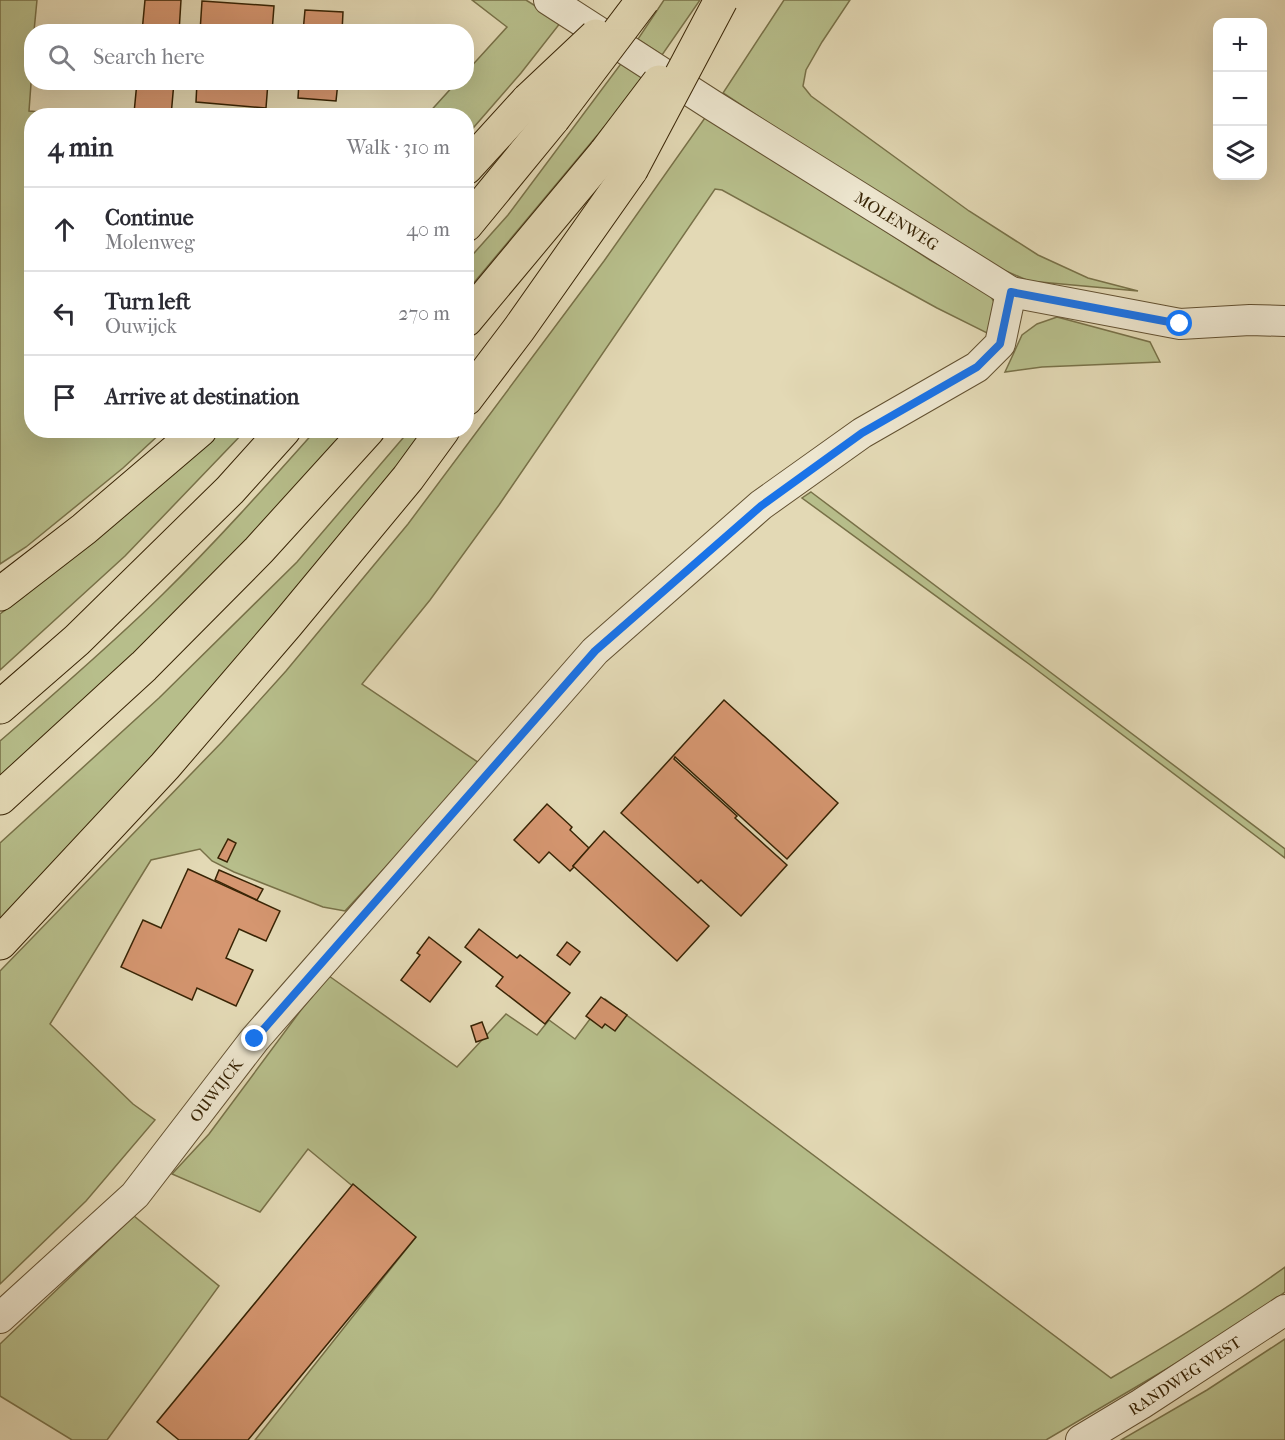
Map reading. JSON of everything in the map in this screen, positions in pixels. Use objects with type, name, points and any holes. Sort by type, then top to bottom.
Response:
[{"type":"highway","points":[[474,213],[541,110],[635,0]]},
{"type":"highway","points":[[474,162],[541,110],[643,0]]},
{"type":"highway","points":[[474,388],[519,329],[618,161],[720,0]]},
{"type":"highway","points":[[474,312],[618,161]]},
{"type":"highway","points":[[0,594],[84,529],[191,438]]},
{"type":"highway","points":[[0,707],[77,640],[230,490],[277,438]]},
{"type":"highway","points":[[0,798],[144,666],[259,550],[361,438]]},
{"type":"highway","points":[[0,943],[165,766],[287,624],[408,478],[437,438]]},
{"type":"street","name":"MOLENWEG","points":[[549,0],[1011,292],[1180,324],[1250,320],[1285,321]]},
{"type":"street","name":"OUWIJCK","points":[[0,1318],[135,1195],[255,1039],[595,651],[761,506],[862,433],[977,367],[1000,344],[1011,292]]},
{"type":"street","name":"RANDWEG WEST","points":[[1081,1440],[1141,1404],[1285,1310]]},
{"type":"green space","points":[[0,0],[37,0],[35,24],[24,24],[24,90],[31,90],[29,108],[24,108],[24,438],[155,438],[123,468],[26,547],[0,564]]},
{"type":"green space","points":[[472,0],[526,0],[561,22],[474,127],[474,108],[433,108],[450,90],[474,90],[474,63],[507,27]]},
{"type":"green space","points":[[664,0],[700,0],[662,55],[638,39]]},
{"type":"green space","points":[[784,0],[850,0],[806,70],[803,86],[811,96],[969,211],[1038,255],[1088,278],[1138,291],[1029,281],[992,265],[944,238],[723,93]]},
{"type":"green space","points":[[623,61],[646,77],[474,283],[474,253],[508,215]]},
{"type":"green space","points":[[707,115],[930,260],[989,293],[995,304],[989,334],[722,190],[715,189],[499,505],[430,600],[362,684],[479,763],[345,911],[323,907],[234,872],[212,861],[200,849],[151,860],[50,1024],[133,1104],[155,1120],[86,1201],[0,1284],[0,971],[222,742],[286,671],[408,524],[604,261]]},
{"type":"green space","points":[[1057,317],[1150,342],[1160,362],[1042,367],[1005,372],[1022,335],[1037,324]]},
{"type":"green space","points":[[208,438],[238,438],[125,556],[0,670],[0,614]]},
{"type":"green space","points":[[309,438],[340,438],[184,617],[0,784],[0,741],[163,594]]},
{"type":"green space","points":[[403,438],[422,438],[293,603],[0,925],[0,843],[159,698],[297,562]]},
{"type":"green space","points":[[811,492],[1285,849],[1285,858],[1029,664],[802,498]]},
{"type":"green space","points":[[329,976],[457,1067],[506,1014],[537,1035],[549,1020],[575,1039],[605,999],[1111,1378],[1200,1325],[1285,1267],[1285,1292],[1187,1357],[1046,1440],[255,1440],[415,1238],[308,1149],[260,1212],[172,1174],[209,1134]]},
{"type":"green space","points":[[134,1216],[219,1286],[107,1440],[72,1440],[0,1396],[0,1344]]},
{"type":"green space","points":[[1285,1339],[1285,1440],[1121,1440],[1207,1390]]},
{"type":"building","points":[[145,0],[181,0],[180,24],[143,24]]},
{"type":"building","points":[[202,1],[274,6],[273,24],[201,24]]},
{"type":"building","points":[[305,10],[343,12],[342,24],[304,24]]},
{"type":"building","points":[[136,90],[173,90],[172,108],[134,108]]},
{"type":"building","points":[[197,90],[267,90],[266,108],[196,102]]},
{"type":"building","points":[[298,90],[337,90],[336,101],[298,98]]},
{"type":"building","points":[[724,700],[838,803],[787,859],[675,757],[674,759],[737,816],[735,818],[787,865],[741,916],[701,880],[698,883],[621,813]]},
{"type":"building","points":[[547,804],[572,827],[570,830],[589,848],[570,871],[549,852],[539,863],[514,840]]},
{"type":"building","points":[[604,831],[709,926],[677,961],[573,866]]},
{"type":"building","points":[[228,839],[236,843],[227,862],[218,858]]},
{"type":"building","points":[[188,869],[280,911],[266,941],[239,929],[226,958],[253,970],[236,1006],[197,988],[192,1000],[121,967],[143,920],[161,928]]},
{"type":"building","points":[[219,870],[263,889],[257,900],[215,880]]},
{"type":"building","points":[[479,929],[517,958],[520,955],[570,993],[545,1024],[496,986],[503,977],[465,947]]},
{"type":"building","points":[[429,937],[461,962],[430,1002],[401,980],[420,955],[417,953]]},
{"type":"building","points":[[567,942],[580,952],[570,965],[557,955]]},
{"type":"building","points":[[601,997],[627,1015],[615,1031],[605,1024],[602,1028],[586,1016]]},
{"type":"building","points":[[482,1022],[488,1038],[476,1042],[471,1026]]},
{"type":"building","points":[[353,1184],[416,1237],[248,1440],[179,1440],[157,1422]]},
{"type":"route","points":[[255,1039],[595,651],[761,506],[862,433],[977,367],[1000,344],[1011,292],[1180,324]]}]
